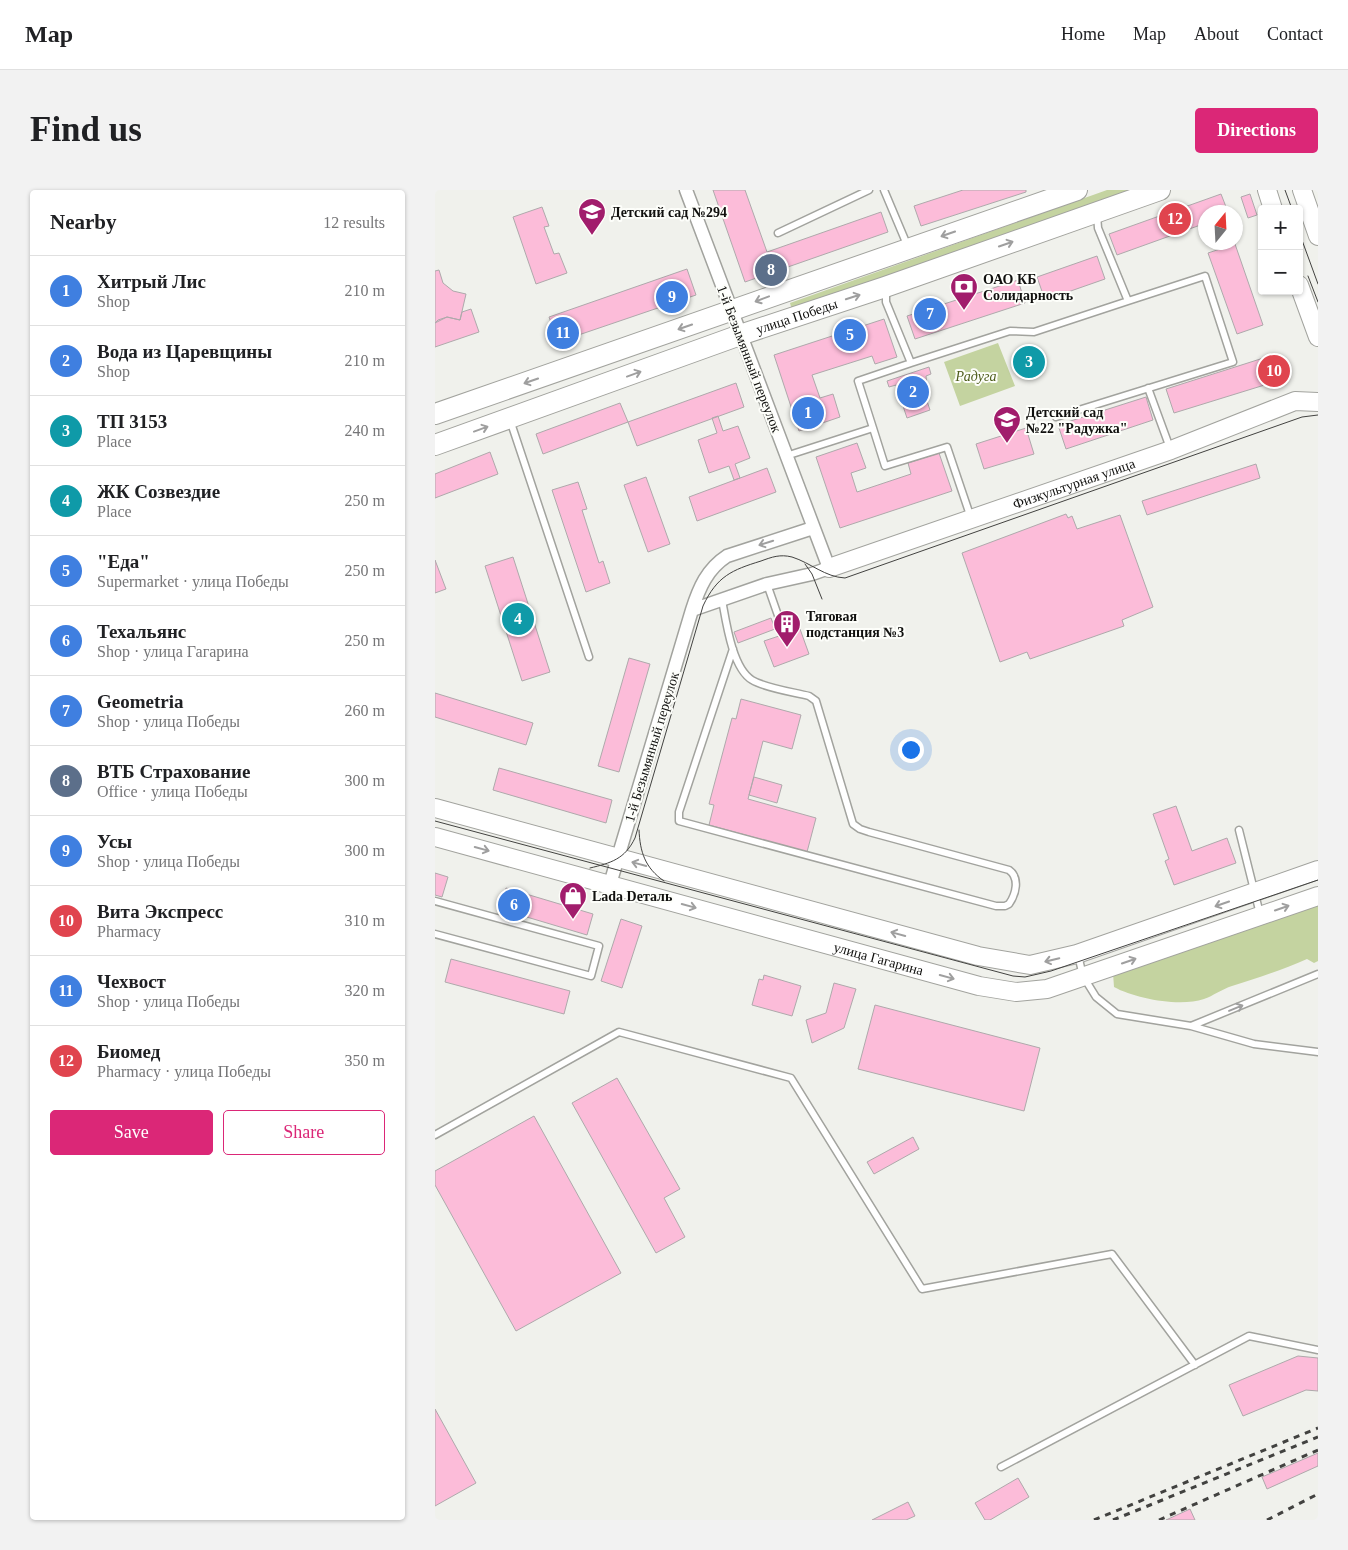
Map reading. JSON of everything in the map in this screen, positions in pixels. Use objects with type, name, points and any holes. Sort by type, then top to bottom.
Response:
[{"type":"main road","name":"улица Победы","points":[[435,414],[1077,190]]},
{"type":"main road","name":"улица Победы","points":[[435,445],[740,335],[885,287],[1160,190]]},
{"type":"main road","points":[[1267,190],[1272,205]]},
{"type":"main road","points":[[1302,190],[1318,236]]},
{"type":"main road","points":[[1303,295],[1318,337]]},
{"type":"main road","name":"Физкультурная улица","points":[[829,568],[1171,450],[1295,401],[1318,402]]},
{"type":"main road","name":"улица Гагарина","points":[[435,808],[1000,961],[1030,965],[1077,954],[1318,870]]},
{"type":"main road","name":"улица Гагарина","points":[[435,836],[979,986],[1016,992],[1033,991],[1083,976],[1318,896]]},
{"type":"street","name":"1-й Безымянный переулок","points":[[686,190],[785,456],[829,568]]},
{"type":"street","name":"1-й Безымянный переулок","points":[[610,884],[699,588],[719,561],[727,556],[813,528]]},
{"type":"street","points":[[692,610],[767,584],[812,574],[829,568]]},
{"type":"lane","points":[[778,233],[869,190]]},
{"type":"lane","points":[[884,190],[908,248]]},
{"type":"lane","points":[[1097,212],[1098,228],[1128,301]]},
{"type":"lane","points":[[971,519],[947,447],[885,466],[858,381],[1010,331],[1034,332],[1205,276],[1233,362],[1056,417]]},
{"type":"lane","points":[[885,287],[886,302],[911,363]]},
{"type":"lane","points":[[1149,388],[1171,450]]},
{"type":"lane","points":[[510,418],[589,657]]},
{"type":"lane","points":[[785,456],[873,428]]},
{"type":"lane","points":[[767,584],[781,624]]},
{"type":"lane","points":[[722,600],[733,649],[750,679],[809,696],[816,701],[853,824],[869,832],[1009,870],[1013,873],[1016,882],[1009,904],[995,906],[679,821],[679,812],[733,649]]},
{"type":"lane","points":[[1239,830],[1253,893],[1261,915]]},
{"type":"lane","points":[[435,901],[599,946],[591,976],[435,934]]},
{"type":"lane","points":[[1077,954],[1083,976],[1096,996],[1117,1014],[1191,1026],[1254,1044],[1318,1052]]},
{"type":"lane","points":[[1191,1026],[1318,974]]},
{"type":"lane","points":[[435,1135],[619,1032],[791,1078],[922,1289],[1112,1254],[1195,1365]]},
{"type":"lane","points":[[1001,1467],[1249,1336],[1318,1350]]},
{"type":"green space","points":[[1107,190],[1130,190],[792,310],[790,303]]},
{"type":"green space","name":"Радyга","points":[[998,343],[1015,386],[960,406],[944,362]]},
{"type":"green space","points":[[1318,902],[1318,961],[1314,963],[1307,959],[1270,974],[1228,987],[1204,999],[1194,1001],[1158,1001],[1134,995],[1114,987],[1113,973],[1224,938],[1288,910]]},
{"type":"building","points":[[713,190],[745,190],[767,252],[881,212],[888,232],[745,282]]},
{"type":"building","points":[[963,190],[1026,190],[1026,192],[921,226],[914,206]]},
{"type":"building","points":[[1221,194],[1225,205],[1198,205],[1198,226],[1117,255],[1109,234]]},
{"type":"building","points":[[1250,194],[1257,215],[1248,218],[1241,197]]},
{"type":"building","points":[[542,207],[549,226],[544,227],[554,254],[559,253],[567,273],[536,284],[513,217]]},
{"type":"building","points":[[1217,250],[1237,250],[1263,325],[1237,334],[1208,253]]},
{"type":"building","points":[[1097,256],[1105,279],[1045,300],[1037,277]]},
{"type":"building","points":[[687,269],[696,295],[558,342],[549,317]]},
{"type":"building","points":[[439,270],[443,283],[453,291],[466,294],[460,320],[447,317],[435,323],[435,271]]},
{"type":"building","points":[[1018,280],[1025,303],[915,339],[907,316]]},
{"type":"building","points":[[471,309],[479,332],[435,347],[435,323],[447,317],[460,320],[462,312]]},
{"type":"building","points":[[884,319],[897,357],[875,364],[872,356],[812,375],[820,398],[833,394],[840,417],[799,431],[774,355]]},
{"type":"building","points":[[1276,354],[1284,379],[1174,413],[1166,389]]},
{"type":"building","points":[[1034,355],[1037,365],[1025,369],[1022,358]]},
{"type":"building","points":[[929,367],[931,374],[926,376],[927,387],[923,389],[930,410],[907,418],[896,385],[889,387],[887,381]]},
{"type":"building","points":[[736,383],[744,407],[637,446],[628,422]]},
{"type":"building","points":[[1146,397],[1153,420],[1066,449],[1058,425]]},
{"type":"building","points":[[620,403],[628,422],[543,454],[536,434]]},
{"type":"building","points":[[718,416],[723,431],[738,426],[750,458],[735,464],[740,478],[734,480],[729,466],[709,473],[698,440],[717,433],[712,418]]},
{"type":"building","points":[[1026,428],[1034,454],[984,469],[976,444]]},
{"type":"building","points":[[857,443],[866,468],[851,473],[857,492],[911,474],[908,463],[939,453],[952,491],[840,528],[816,457]]},
{"type":"building","points":[[490,452],[498,474],[435,498],[435,474]]},
{"type":"building","points":[[1256,464],[1260,478],[1147,515],[1142,501]]},
{"type":"building","points":[[767,468],[776,492],[697,521],[689,497]]},
{"type":"building","points":[[646,477],[670,544],[648,552],[624,485]]},
{"type":"building","points":[[578,482],[587,509],[582,510],[599,563],[603,561],[610,583],[586,592],[552,490]]},
{"type":"building","points":[[1066,514],[1068,518],[1072,516],[1077,529],[1120,515],[1153,607],[1122,620],[1124,626],[1030,659],[1027,652],[1000,662],[962,553]]},
{"type":"building","points":[[513,557],[550,672],[522,681],[485,566]]},
{"type":"building","points":[[435,560],[446,589],[435,593]]},
{"type":"building","points":[[771,618],[775,629],[738,643],[734,632]]},
{"type":"building","name":"Тяговая подстанция №3","points":[[800,629],[809,654],[774,667],[764,641]]},
{"type":"building","points":[[629,658],[650,664],[619,772],[598,766]]},
{"type":"building","points":[[435,693],[533,723],[526,745],[435,717]]},
{"type":"building","points":[[741,699],[801,715],[792,749],[763,741],[748,799],[816,818],[807,852],[709,825],[714,805],[709,804],[732,718],[736,719]]},
{"type":"building","points":[[499,768],[612,800],[606,823],[493,790]]},
{"type":"building","points":[[754,777],[782,785],[777,803],[749,795]]},
{"type":"building","points":[[1176,806],[1192,851],[1227,838],[1236,863],[1174,885],[1165,861],[1169,859],[1153,814]]},
{"type":"building","points":[[435,873],[448,877],[442,897],[435,895]]},
{"type":"building","points":[[506,888],[593,914],[587,935],[500,909]]},
{"type":"building","points":[[621,919],[642,926],[622,988],[601,981]]},
{"type":"building","points":[[451,959],[570,991],[564,1014],[445,982]]},
{"type":"building","points":[[764,975],[801,986],[792,1016],[752,1005],[759,979],[763,980]]},
{"type":"building","points":[[834,983],[856,989],[844,1028],[812,1043],[806,1020],[826,1013]]},
{"type":"building","points":[[875,1005],[1040,1048],[1024,1111],[858,1069]]},
{"type":"building","points":[[617,1078],[680,1189],[664,1198],[685,1237],[656,1253],[572,1103]]},
{"type":"building","points":[[534,1116],[621,1273],[516,1331],[435,1185],[435,1171]]},
{"type":"building","points":[[913,1137],[919,1149],[874,1174],[867,1162]]},
{"type":"building","points":[[1298,1356],[1318,1358],[1318,1391],[1306,1390],[1243,1416],[1229,1385]]},
{"type":"building","points":[[435,1409],[476,1483],[435,1506]]},
{"type":"building","points":[[1318,1453],[1318,1466],[1267,1489],[1262,1477]]},
{"type":"building","points":[[1018,1478],[1029,1497],[990,1520],[985,1520],[975,1503]]},
{"type":"building","points":[[908,1502],[915,1516],[906,1520],[872,1520]]},
{"type":"building","points":[[1190,1509],[1195,1520],[1166,1520]]},
{"type":"tram line","points":[[1285,190],[1291,205]]},
{"type":"tram line","points":[[1303,243],[1318,284]]},
{"type":"tram line","points":[[1308,276],[1318,302]]},
{"type":"tram line","points":[[590,868],[617,859],[627,851],[635,838],[703,606],[720,581],[734,571],[772,557],[784,556],[792,557],[831,575],[845,578],[1302,417],[1318,415]]},
{"type":"tram line","points":[[805,564],[812,574],[822,599]]},
{"type":"tram line","points":[[435,821],[1013,976],[1025,977],[1051,971],[1318,880]]},
{"type":"tram line","points":[[639,830],[642,852],[645,859],[652,871],[664,881]]},
{"type":"railway","points":[[1094,1520],[1318,1428]]},
{"type":"railway","points":[[1113,1520],[1318,1437]]},
{"type":"railway","points":[[1159,1520],[1318,1450]]},
{"type":"railway","points":[[1267,1520],[1318,1494]]},
{"type":"place","name":"Биомед","points":[[1175,219]]},
{"type":"place","name":"Детский сад №294","points":[[592,236]]},
{"type":"place","name":"ВТБ Страхование","points":[[771,270]]},
{"type":"place","name":"Усы","points":[[672,297]]},
{"type":"place","name":"ОАО КБ Солидарность","points":[[964,311]]},
{"type":"place","name":"Geometria","points":[[930,314]]},
{"type":"place","name":"Чехвост","points":[[563,333]]},
{"type":"place","name":"\"Еда\"","points":[[850,335]]},
{"type":"place","name":"ТП 3153","points":[[1029,362]]},
{"type":"place","name":"Вита Экспресс","points":[[1274,371]]},
{"type":"place","name":"Вода из Царевщины","points":[[913,392]]},
{"type":"place","name":"Хитрый Лис","points":[[808,413]]},
{"type":"place","name":"Детский сад №22 \"Радужка\"","points":[[1007,444]]},
{"type":"place","name":"ЖК Созвездие","points":[[518,619]]},
{"type":"place","name":"Тяговая подстанция №3","points":[[787,648]]},
{"type":"place","name":"Техальянс","points":[[514,905]]},
{"type":"place","name":"Lada Dеталь","points":[[573,920]]}]
